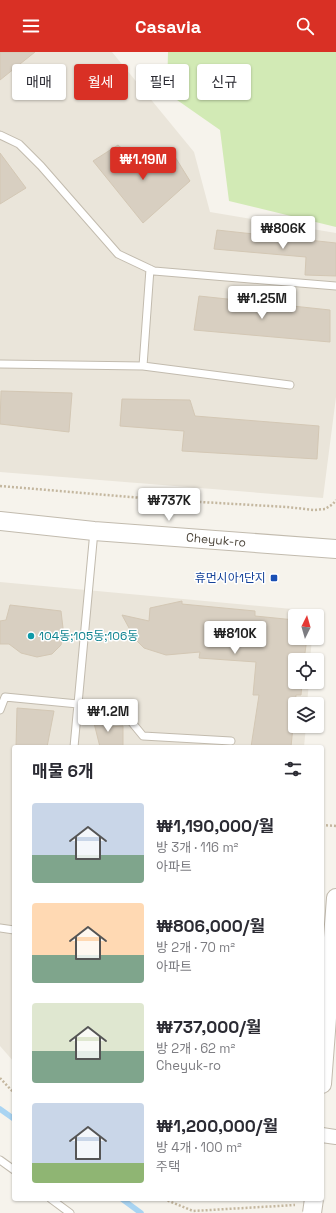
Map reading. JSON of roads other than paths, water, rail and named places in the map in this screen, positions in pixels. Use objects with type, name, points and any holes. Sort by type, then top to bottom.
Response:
[{"type":"street","name":"Cheyuk-ro","points":[[0,521],[94,531],[336,549]]},
{"type":"street","points":[[324,1057],[336,898]]},
{"type":"street","points":[[324,1135],[336,1136]]},
{"type":"street","points":[[312,1213],[314,1201]]},
{"type":"lane","points":[[0,135],[19,144],[41,166],[118,254],[150,270],[336,286]]},
{"type":"lane","points":[[143,366],[150,270]]},
{"type":"lane","points":[[0,364],[143,366],[290,385]]},
{"type":"lane","points":[[74,745],[94,531]]},
{"type":"lane","points":[[0,710],[5,697],[78,704],[125,714],[143,736],[232,741]]},
{"type":"lane","points":[[0,928],[12,930]]},
{"type":"lane","points":[[0,1160],[12,1169]]},
{"type":"lane","points":[[54,1201],[70,1213]]},
{"type":"waterway","points":[[0,1109],[12,1118]]},
{"type":"waterway","points":[[125,1201],[141,1213]]},
{"type":"place","name":"휴먼시아1단지","points":[[274,578]]},
{"type":"place","name":"104동;105동;106동","points":[[31,636]]}]
